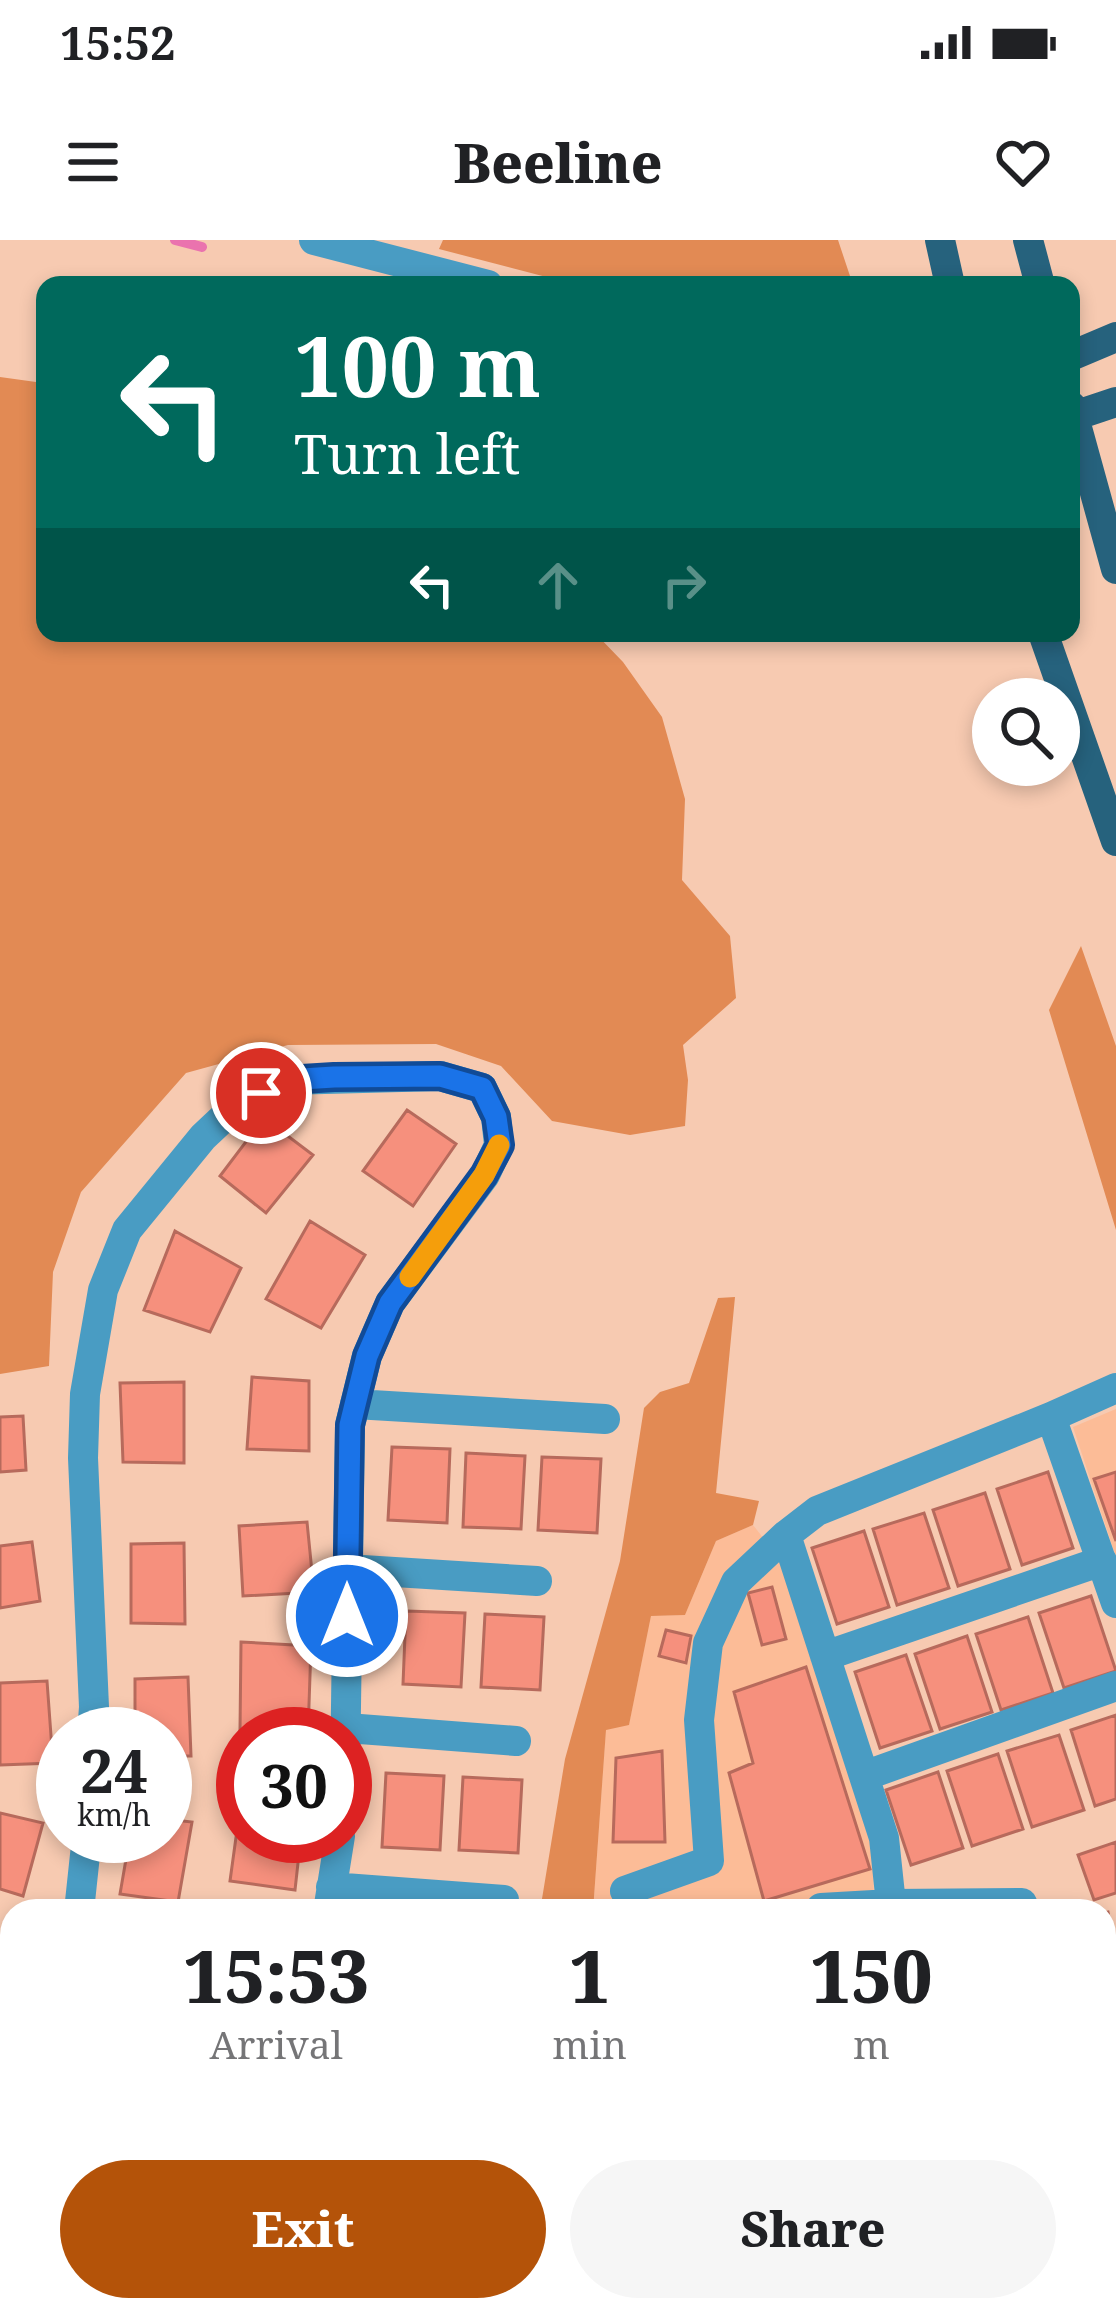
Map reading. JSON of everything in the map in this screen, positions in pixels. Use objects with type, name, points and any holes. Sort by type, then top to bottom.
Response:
[{"type":"main road","points":[[940,240],[948,276]]},
{"type":"main road","points":[[1028,240],[1038,276]]},
{"type":"main road","points":[[1080,352],[1116,337]]},
{"type":"main road","points":[[1080,412],[1116,402]]},
{"type":"main road","points":[[1080,442],[1116,569]]},
{"type":"main road","points":[[1046,642],[1116,841]]},
{"type":"street","points":[[314,240],[453,276]]},
{"type":"street","points":[[94,1707],[83,1458],[86,1394],[103,1290],[128,1230],[203,1137],[236,1106],[286,1080],[440,1076],[482,1088],[496,1117],[500,1145],[484,1175],[390,1303],[367,1356],[350,1425],[346,1707]]},
{"type":"street","points":[[625,1891],[709,1861],[699,1720],[708,1643],[736,1582],[817,1511],[1116,1388]]},
{"type":"street","points":[[355,1404],[605,1419]]},
{"type":"street","points":[[1052,1418],[1116,1603]]},
{"type":"street","points":[[786,1535],[884,1838],[890,1899]]},
{"type":"street","points":[[825,1656],[1102,1562]]},
{"type":"street","points":[[347,1569],[537,1581]]},
{"type":"street","points":[[864,1776],[1116,1686]]},
{"type":"street","points":[[372,1730],[516,1741]]},
{"type":"street","points":[[80,1899],[84,1863]]},
{"type":"street","points":[[330,1899],[336,1863]]},
{"type":"shaded area","points":[[443,240],[838,240],[850,276],[542,276],[439,249]]},
{"type":"shaded area","points":[[0,377],[36,382],[36,642],[604,642],[662,717],[685,799],[682,880],[730,936],[736,998],[683,1045],[688,1080],[685,1126],[630,1135],[552,1121],[501,1066],[436,1044],[288,1045],[186,1073],[81,1192],[53,1272],[49,1366],[0,1374]]},
{"type":"shaded area","points":[[1081,946],[1116,1046],[1116,1230],[1049,1010]]},
{"type":"shaded area","points":[[735,1297],[716,1493],[759,1501],[753,1525],[716,1541],[685,1615],[651,1616],[629,1725],[606,1730],[594,1899],[542,1899],[565,1759],[620,1561],[644,1408],[660,1392],[689,1383],[718,1298]]},
{"type":"shaded area","points":[[1116,1409],[1116,1557],[1073,1427]]},
{"type":"shaded area","points":[[753,1525],[782,1562],[873,1846],[874,1899],[594,1899],[606,1729],[629,1724],[651,1616],[685,1615],[716,1541]]},
{"type":"building","points":[[407,1110],[456,1144],[413,1206],[363,1171]]},
{"type":"building","points":[[264,1118],[313,1155],[266,1213],[220,1176]]},
{"type":"building","points":[[310,1221],[365,1255],[321,1328],[266,1299]]},
{"type":"building","points":[[175,1231],[241,1268],[210,1332],[144,1310]]},
{"type":"building","points":[[252,1377],[309,1381],[309,1451],[247,1449]]},
{"type":"building","points":[[184,1382],[184,1463],[123,1462],[120,1383]]},
{"type":"building","points":[[23,1416],[26,1470],[0,1472],[0,1417]]},
{"type":"building","points":[[392,1447],[450,1449],[447,1523],[388,1520]]},
{"type":"building","points":[[466,1453],[525,1456],[521,1529],[463,1527]]},
{"type":"building","points":[[542,1457],[601,1459],[597,1533],[538,1530]]},
{"type":"building","points":[[1048,1472],[1073,1548],[1022,1565],[997,1489]]},
{"type":"building","points":[[1116,1472],[1116,1541],[1094,1479]]},
{"type":"building","points":[[985,1493],[1010,1569],[958,1586],[933,1510]]},
{"type":"building","points":[[924,1513],[949,1588],[897,1605],[873,1529]]},
{"type":"building","points":[[307,1522],[314,1592],[243,1596],[239,1526]]},
{"type":"building","points":[[864,1531],[889,1607],[837,1624],[812,1548]]},
{"type":"building","points":[[32,1542],[40,1601],[0,1608],[0,1546]]},
{"type":"building","points":[[184,1543],[185,1624],[131,1623],[131,1544]]},
{"type":"building","points":[[772,1587],[786,1639],[762,1645],[748,1593]]},
{"type":"building","points":[[1091,1596],[1116,1671],[1064,1688],[1039,1613]]},
{"type":"building","points":[[406,1611],[465,1613],[461,1687],[403,1684]]},
{"type":"building","points":[[485,1614],[544,1617],[540,1690],[481,1687]]},
{"type":"building","points":[[1028,1617],[1053,1693],[1001,1710],[976,1634]]},
{"type":"building","points":[[666,1630],[691,1636],[686,1663],[659,1656]]},
{"type":"building","points":[[967,1636],[992,1712],[940,1729],[915,1654]]},
{"type":"building","points":[[241,1642],[311,1646],[309,1707],[240,1707]]},
{"type":"building","points":[[906,1655],[932,1731],[880,1748],[855,1672]]},
{"type":"building","points":[[806,1667],[870,1869],[763,1899],[729,1773],[753,1763],[734,1692]]},
{"type":"building","points":[[188,1677],[189,1707],[135,1707],[135,1679]]},
{"type":"building","points":[[47,1681],[49,1707],[36,1707],[36,1764],[0,1765],[0,1683]]},
{"type":"building","points":[[1116,1715],[1116,1799],[1095,1806],[1071,1730]]},
{"type":"building","points":[[1059,1735],[1084,1810],[1032,1827],[1007,1751]]},
{"type":"building","points":[[662,1751],[665,1842],[613,1842],[616,1758]]},
{"type":"building","points":[[998,1754],[1023,1829],[972,1846],[947,1771]]},
{"type":"building","points":[[938,1772],[963,1848],[911,1865],[886,1790]]},
{"type":"building","points":[[386,1773],[444,1776],[440,1850],[382,1847]]},
{"type":"building","points":[[463,1777],[522,1780],[518,1853],[459,1850]]},
{"type":"building","points":[[0,1813],[36,1821],[36,1849],[23,1896],[0,1889]]},
{"type":"building","points":[[1116,1842],[1116,1893],[1094,1899],[1078,1855]]},
{"type":"building","points":[[125,1863],[185,1863],[179,1899],[120,1894]]},
{"type":"building","points":[[232,1863],[298,1863],[295,1890],[230,1881]]},
{"type":"waterway","points":[[175,240],[202,247]]},
{"type":"slow traffic","points":[[410,1277],[484,1175],[499,1145]]},
{"type":"route","points":[[261,1093],[286,1080],[440,1076],[482,1088],[496,1117],[500,1145],[484,1175],[390,1303],[367,1356],[350,1425],[347,1616]]}]
